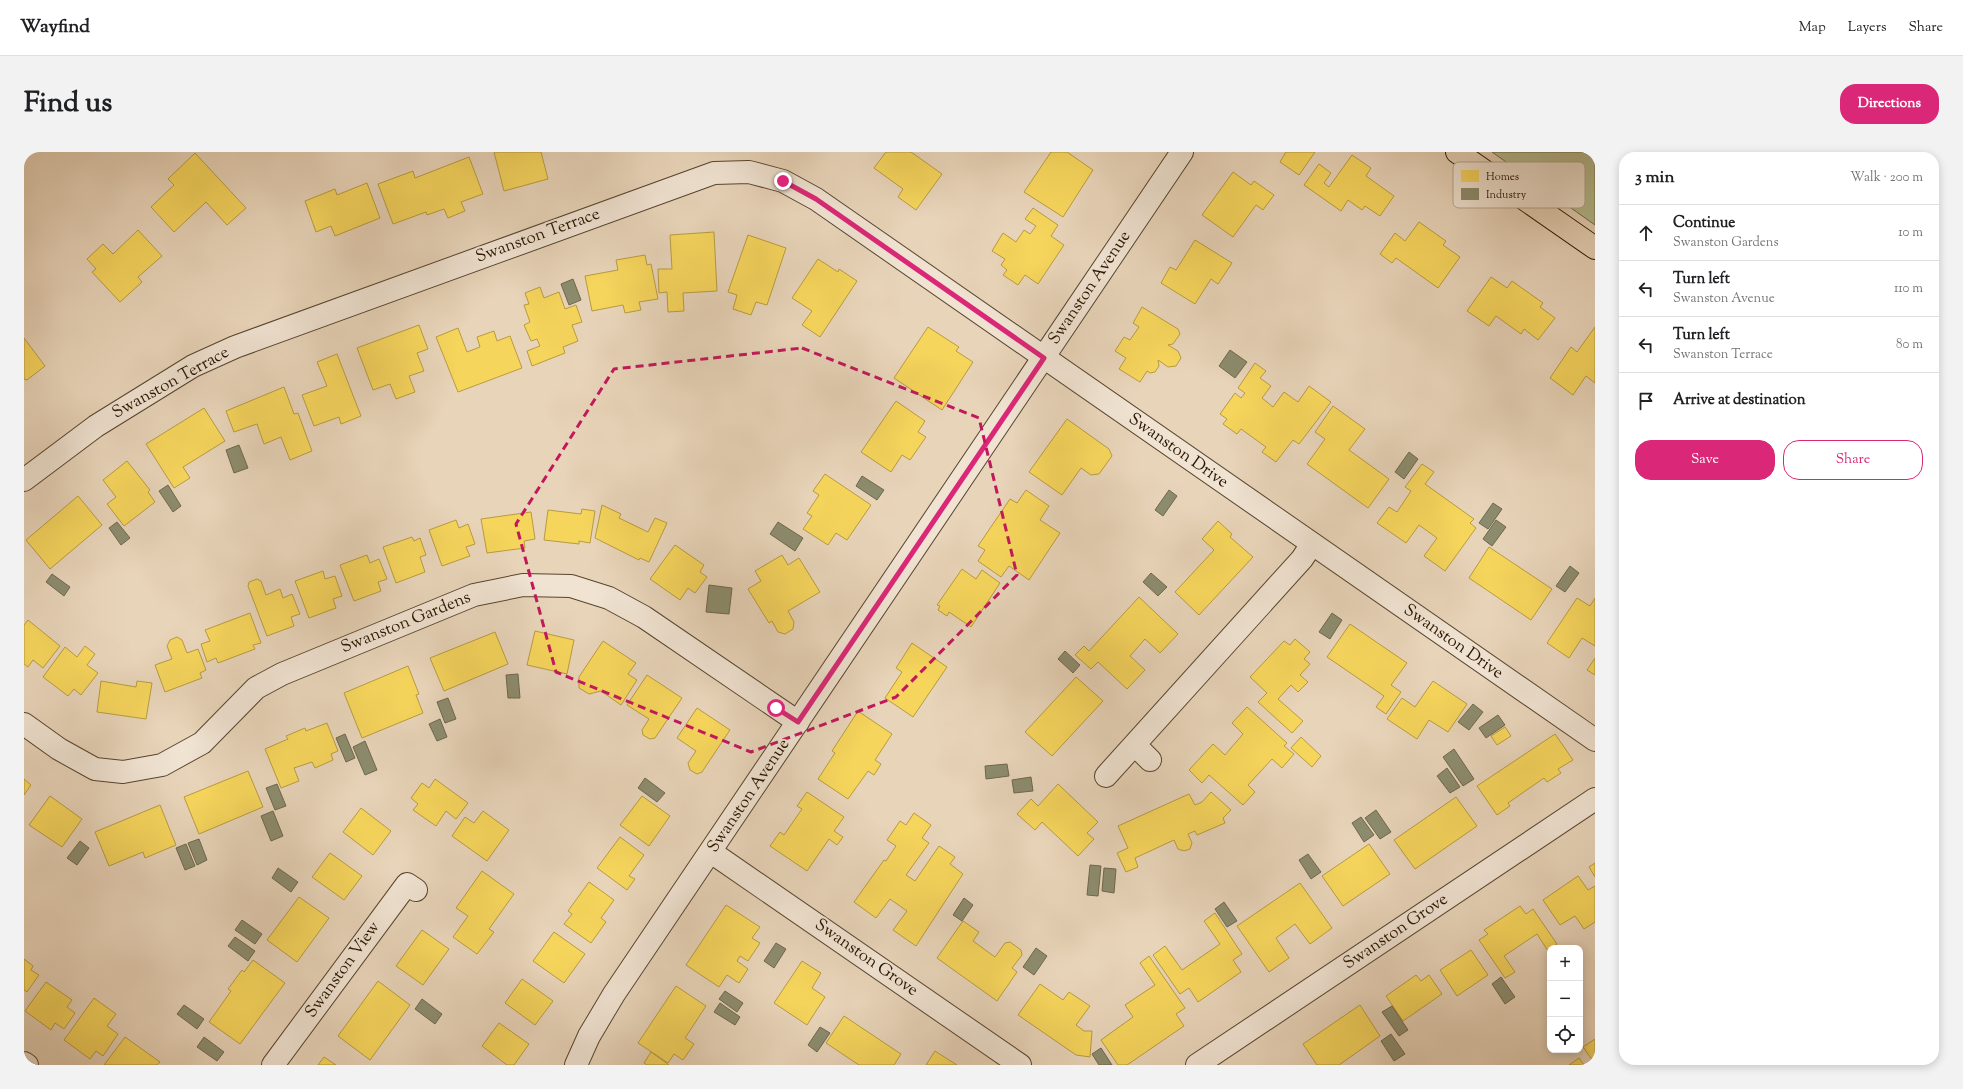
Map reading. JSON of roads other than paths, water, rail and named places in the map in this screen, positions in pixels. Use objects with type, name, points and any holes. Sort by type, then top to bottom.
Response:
[{"type":"main road","points":[[1457,152],[1471,162]]},
{"type":"main road","points":[[1538,208],[1595,248]]},
{"type":"street","name":"Swanston Avenue","points":[[576,1065],[589,1036],[614,994],[1182,152]]},
{"type":"street","name":"Swanston Terrace","points":[[24,480],[96,426],[193,366],[235,347],[714,173],[749,172],[783,181],[816,199],[1044,358]]},
{"type":"street","name":"Swanston Drive","points":[[1044,358],[1595,740]]},
{"type":"street","points":[[1106,776],[1302,559],[1312,544]]},
{"type":"street","name":"Swanston Gardens","points":[[24,724],[59,749],[95,769],[123,772],[162,765],[202,743],[256,688],[282,674],[474,595],[522,585],[571,586],[610,598],[644,617],[798,722]]},
{"type":"street","points":[[1135,745],[1150,760]]},
{"type":"street","name":"Swanston Grove","points":[[1197,1065],[1595,799]]},
{"type":"street","name":"Swanston Grove","points":[[711,852],[1020,1065]]},
{"type":"street","name":"Swanston View","points":[[273,1065],[407,884],[416,890]]}]
